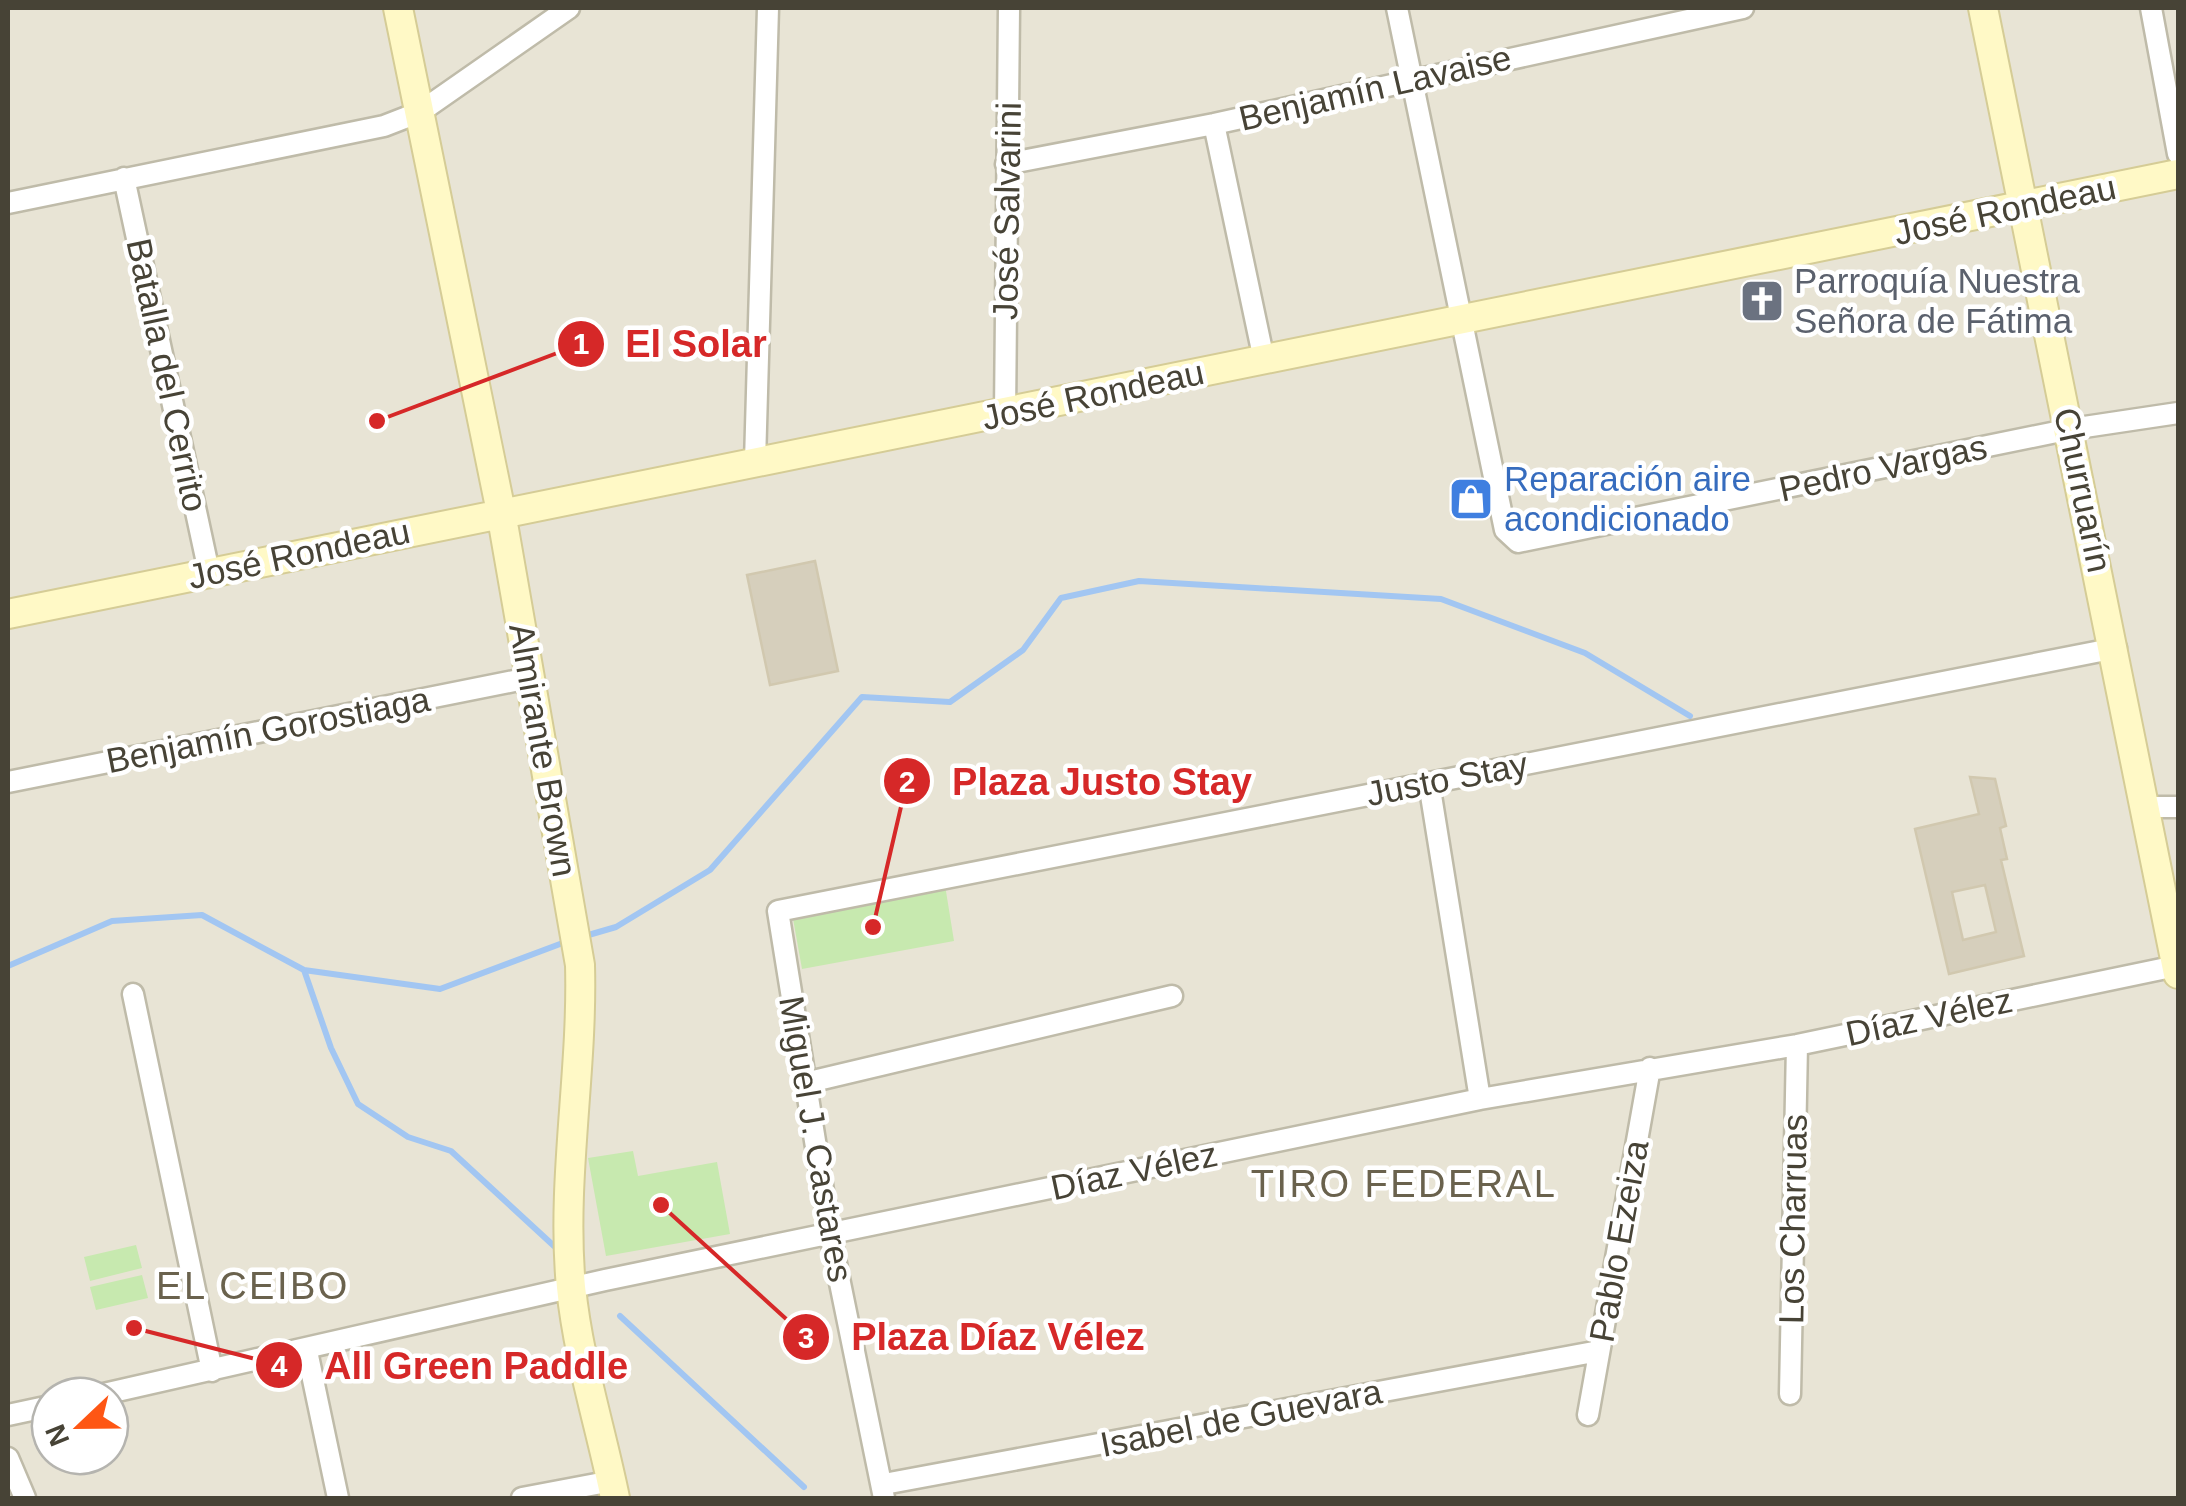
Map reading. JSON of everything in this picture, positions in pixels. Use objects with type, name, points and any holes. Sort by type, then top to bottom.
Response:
[{"type":"main road","name":"Almirante Brown","points":[[398,8],[502,512],[580,964],[582,1022],[569,1226],[572,1290],[614,1490]]},
{"type":"main road","name":"Churruarín","points":[[1983,8],[2116,648],[2178,970]]},
{"type":"main road","name":"José Rondeau","points":[[8,614],[2178,174]]},
{"type":"street","points":[[8,203],[384,126],[420,112],[569,8]]},
{"type":"street","points":[[755,462],[768,8]]},
{"type":"street","name":"José Salvarini","points":[[1005,414],[1009,8]]},
{"type":"street","points":[[1398,8],[1462,318]]},
{"type":"street","name":"Benjamín Lavaise","points":[[1006,164],[1214,124],[1743,8]]},
{"type":"street","points":[[2150,8],[2178,154]]},
{"type":"street","points":[[1214,124],[1264,360]]},
{"type":"street","name":"Batalla del Cerrito","points":[[124,178],[209,572]]},
{"type":"street","name":"Pedro Vargas","points":[[1462,318],[1505,530],[1518,542],[2071,429],[2178,412]]},
{"type":"street","name":"Justo Stay","points":[[778,911],[2116,648]]},
{"type":"street","name":"Benjamín Gorostiaga","points":[[8,782],[530,678]]},
{"type":"street","points":[[1429,783],[1480,1099]]},
{"type":"street","points":[[2147,807],[2178,807]]},
{"type":"street","name":"Miguel J. Castares","points":[[778,911],[830,1234],[884,1491]]},
{"type":"street","name":"Díaz Vélez","points":[[130,1389],[830,1234],[1480,1099],[1796,1044],[2178,970]]},
{"type":"street","points":[[134,994],[212,1371]]},
{"type":"street","points":[[804,1083],[1172,996]]},
{"type":"street","name":"Los Charruas","points":[[1790,1394],[1796,1044]]},
{"type":"street","name":"Pablo Ezeiza","points":[[1588,1415],[1650,1068]]},
{"type":"street","points":[[307,1351],[338,1498]]},
{"type":"street","name":"Isabel de Guevara","points":[[884,1491],[1599,1351]]},
{"type":"street","points":[[8,1458],[25,1498]]},
{"type":"street","points":[[522,1498],[614,1490]]},
{"type":"shaded area","points":[[8,8],[2178,8],[2178,1498],[8,1498]]},
{"type":"green space","points":[[945,885],[954,941],[802,969],[792,913]]},
{"type":"green space","points":[[633,1151],[638,1176],[717,1162],[730,1234],[606,1256],[588,1158]]},
{"type":"green space","points":[[136,1245],[142,1268],[90,1281],[84,1257]]},
{"type":"green space","points":[[142,1275],[148,1298],[96,1310],[90,1287]]},
{"type":"building","points":[[815,561],[838,671],[770,685],[747,575]]},
{"type":"building","points":[[1970,777],[1995,779],[2006,826],[2000,828],[2007,859],[2001,860],[2024,956],[1949,974],[1915,829],[1979,814]],"holes":[[[1985,885],[1996,932],[1963,940],[1952,892]]]},
{"type":"waterway","points":[[585,936],[616,927],[710,870],[862,697],[950,702],[1023,650],[1061,598],[1139,581],[1441,599],[1585,653],[1690,716]]},
{"type":"waterway","points":[[8,966],[112,921],[202,915],[304,970],[440,989],[568,941]]},
{"type":"waterway","points":[[304,970],[331,1048],[358,1104],[408,1137],[451,1151],[554,1246]]},
{"type":"waterway","points":[[620,1316],[804,1487]]},
{"type":"place","name":"Parroquía Nuestra Señora de Fátima","points":[[1762,301]]},
{"type":"place","name":"El Solar","points":[[377,421]]},
{"type":"place","name":"Reparación aire acondicionado","points":[[1471,499]]},
{"type":"place","name":"Plaza Justo Stay","points":[[873,927]]},
{"type":"place","name":"Plaza Díaz Vélez","points":[[661,1205]]},
{"type":"place","name":"All Green Paddle","points":[[134,1328]]},
{"type":"district","name":"TIRO FEDERAL","points":[[1404,1184]]},
{"type":"district","name":"EL CEIBO","points":[[253,1286]]}]
